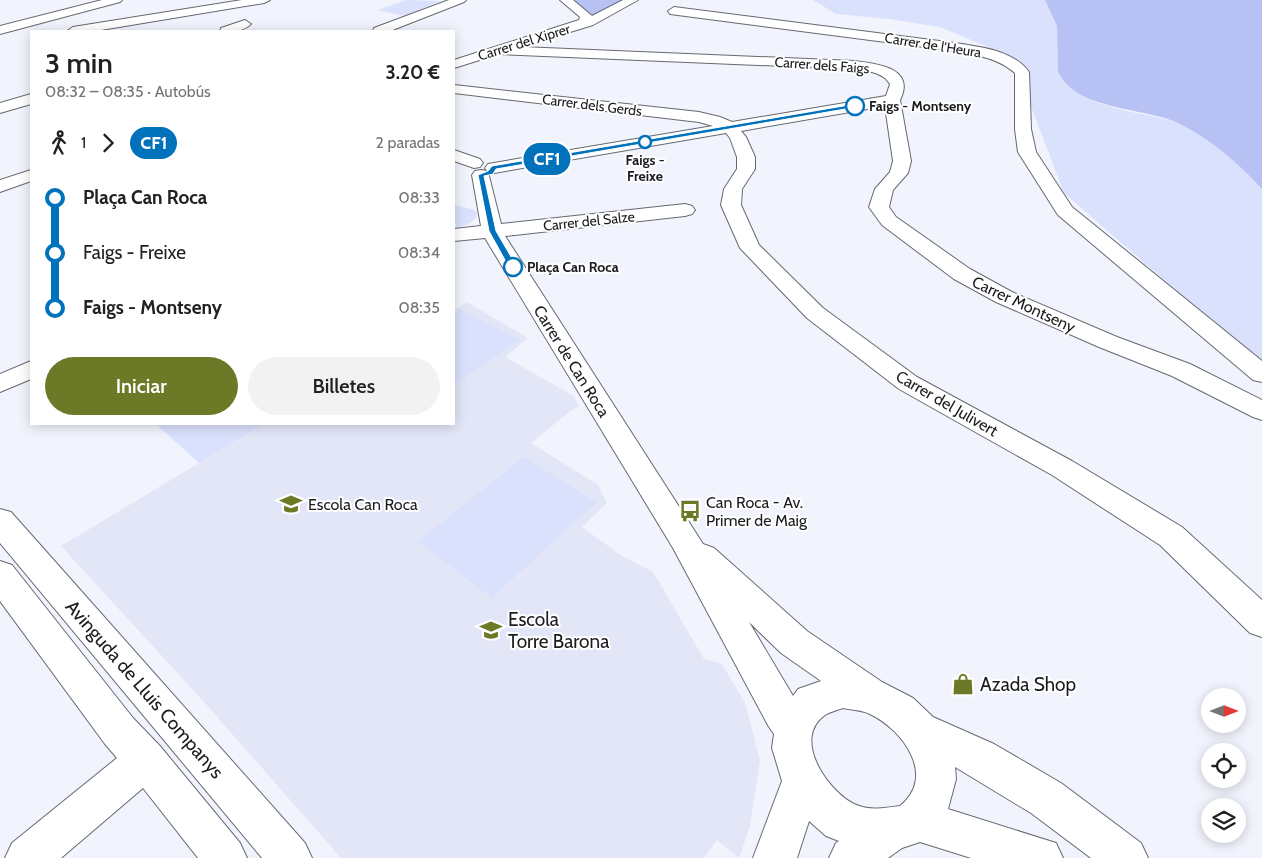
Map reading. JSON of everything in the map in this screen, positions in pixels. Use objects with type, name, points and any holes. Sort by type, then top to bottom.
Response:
[{"type":"street","points":[[80,30],[264,0]]},
{"type":"street","points":[[382,30],[460,0]]},
{"type":"street","points":[[566,0],[586,16],[585,20],[591,21]]},
{"type":"street","name":"Carrer del Xiprer","points":[[455,64],[591,21],[632,0]]},
{"type":"street","points":[[0,30],[108,1]]},
{"type":"street","name":"Carrer de l'Heura","points":[[674,10],[977,50],[997,56],[1016,65],[1022,72],[1024,129],[1028,152],[1065,211],[1262,374]]},
{"type":"street","points":[[776,13],[790,25]]},
{"type":"street","points":[[229,30],[246,24]]},
{"type":"street","name":"Carrer dels Faigs","points":[[498,50],[689,52],[874,68],[893,76],[899,84],[898,91],[892,100]]},
{"type":"street","name":"Carrer dels Gerds","points":[[455,89],[699,117],[714,120],[729,127]]},
{"type":"street","points":[[0,108],[30,99]]},
{"type":"street","points":[[470,167],[892,100]]},
{"type":"street","name":"Carrer Montseny","points":[[892,100],[902,160],[899,173],[884,188],[879,207],[889,221],[962,274],[1004,297],[1108,342],[1181,370],[1262,411]]},
{"type":"street","name":"Carrer del Julivert","points":[[729,127],[738,137],[746,157],[746,170],[733,189],[731,206],[750,248],[815,313],[908,383],[1062,468],[1171,536],[1262,622]]},
{"type":"street","name":"Carrer de Can Roca","points":[[470,167],[492,231],[503,251],[684,539],[782,714],[794,728]]},
{"type":"street","points":[[4,181],[30,176]]},
{"type":"street","name":"Carrer del Salze","points":[[455,235],[685,210]]},
{"type":"street","points":[[0,384],[30,369]]},
{"type":"street","name":"Avinguda de Lluis Companys","points":[[0,521],[290,858]]},
{"type":"street","name":"Carrer de Can Roca","points":[[684,539],[794,642],[869,694]]},
{"type":"street","points":[[3,584],[119,731],[146,760],[225,858]]},
{"type":"street","points":[[851,858],[903,826],[930,802],[935,779],[932,754],[920,731],[898,708],[869,694],[843,691],[826,694],[806,707],[794,728],[792,754],[801,783],[821,809],[839,822],[858,830],[903,826],[1040,858]]},
{"type":"street","points":[[920,731],[980,758],[1046,798],[1126,858]]},
{"type":"street","points":[[27,858],[146,760]]},
{"type":"street","points":[[775,858],[801,783]]},
{"type":"shaded area","points":[[406,0],[441,1],[404,16],[378,10]]},
{"type":"shaded area","points":[[574,0],[625,0],[597,15],[589,16]]},
{"type":"shaded area","points":[[813,0],[1045,0],[1057,26],[1058,71],[1080,91],[1087,97],[1105,105],[1165,119],[1188,127],[1222,150],[1262,189],[1262,365],[1064,193],[1030,104],[1030,72],[1014,58],[940,27],[889,19],[836,14]]},
{"type":"shaded area","points":[[1045,0],[1262,0],[1262,189],[1223,152],[1190,129],[1164,118],[1094,101],[1079,94],[1067,84],[1058,71],[1057,26]]},
{"type":"shaded area","points":[[455,205],[475,210],[477,215],[471,222],[456,228]]},
{"type":"shaded area","name":"Escola Torre Barona","points":[[467,302],[528,338],[505,357],[574,396],[579,407],[573,409],[531,443],[598,485],[607,503],[582,527],[622,556],[653,572],[704,659],[722,664],[745,703],[760,760],[750,826],[739,858],[717,840],[704,858],[341,858],[205,703],[61,546],[262,425],[455,425],[455,309]]},
{"type":"shaded area","points":[[461,309],[520,340],[455,384],[455,313]]},
{"type":"shaded area","points":[[157,425],[262,425],[199,463]]},
{"type":"shaded area","points":[[524,457],[596,502],[492,598],[418,541]]},
{"type":"bus line","name":"CF1","points":[[513,267],[492,231],[481,175],[492,171],[494,168],[855,106]]},
{"type":"place","name":"Faigs - Montseny","points":[[855,106]]},
{"type":"place","name":"Faigs - Freixe","points":[[645,142]]},
{"type":"place","name":"Plaça Can Roca","points":[[513,267]]},
{"type":"place","name":"Escola Can Roca","points":[[291,504]]},
{"type":"place","name":"Can Roca - Av. Primer de Maig","points":[[690,511]]},
{"type":"place","name":"Escola Torre Barona","points":[[491,630]]},
{"type":"place","name":"Azada Shop","points":[[963,684]]}]
